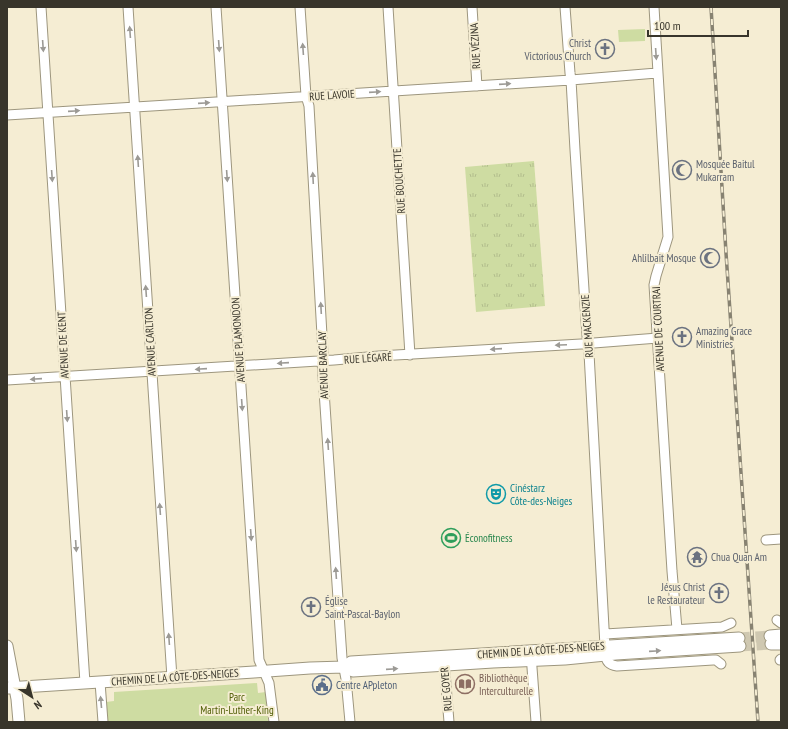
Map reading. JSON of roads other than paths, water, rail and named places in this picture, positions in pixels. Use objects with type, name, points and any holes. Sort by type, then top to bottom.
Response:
[{"type":"main road","name":"CHEMIN DE LA CÔTE-DES-NEIGES","points":[[11,687],[172,678],[310,668],[344,667],[353,671],[444,661],[739,642]]},
{"type":"main road","points":[[7,646],[11,687],[19,722]]},
{"type":"street","name":"AVENUE DE KENT","points":[[40,7],[85,683]]},
{"type":"street","name":"AVENUE CARLTON","points":[[128,7],[172,678]]},
{"type":"street","name":"AVENUE PLAMONDON","points":[[216,7],[259,660],[269,683],[274,722]]},
{"type":"street","name":"AVENUE BARCLAY","points":[[300,7],[306,96],[309,106],[323,352],[322,361],[342,658],[346,679],[350,722]]},
{"type":"street","name":"RUE BOUCHETTE","points":[[388,7],[410,355]]},
{"type":"street","name":"RUE VÉZINA","points":[[472,7],[477,86]]},
{"type":"street","name":"RUE MACKENZIE","points":[[565,7],[589,353],[605,650]]},
{"type":"street","name":"AVENUE DE COURTRAI","points":[[654,7],[668,237],[654,285],[677,629]]},
{"type":"street","name":"RUE LAVOIE","points":[[7,115],[571,80],[657,73]]},
{"type":"street","name":"RUE LÉGARÉ","points":[[7,380],[322,361],[658,338]]},
{"type":"street","points":[[766,540],[781,539]]},
{"type":"street","name":"CHEMIN DE LA CÔTE-DES-NEIGES","points":[[604,634],[722,626],[731,623]]},
{"type":"street","name":"CHEMIN DE LA CÔTE-DES-NEIGES","points":[[605,650],[607,661],[615,666],[713,660],[716,660],[720,664]]},
{"type":"street","points":[[531,656],[536,722]]},
{"type":"street","name":"RUE GOYER","points":[[444,661],[449,722]]},
{"type":"street","points":[[100,682],[103,722]]},
{"type":"tunnel","points":[[739,638],[770,636]]},
{"type":"tunnel","points":[[740,646],[771,644]]},
{"type":"railway","points":[[711,7],[758,722]]},
{"type":"place","name":"Christ Victorious Church","points":[[605,49]]},
{"type":"place","name":"Mosquée Baitul Mukarram","points":[[682,170]]},
{"type":"place","name":"Ahlilbait Mosque","points":[[710,258]]},
{"type":"place","name":"Amazing Grace Ministries","points":[[682,337]]},
{"type":"place","name":"Cinéstarz Côte-des-Neiges","points":[[496,494]]},
{"type":"place","name":"Éconofitness","points":[[451,538]]},
{"type":"place","name":"Chua Quan Am","points":[[697,557]]},
{"type":"place","name":"Jésus Christ le Restaurateur","points":[[719,593]]},
{"type":"place","name":"Église Saint-Pascal-Baylon","points":[[311,607]]},
{"type":"place","name":"Bibliothèque Interculturelle","points":[[465,684]]},
{"type":"place","name":"Centre APpleton","points":[[322,685]]},
{"type":"park label","name":"Parc Martin-Luther-King","points":[[237,703]]}]
